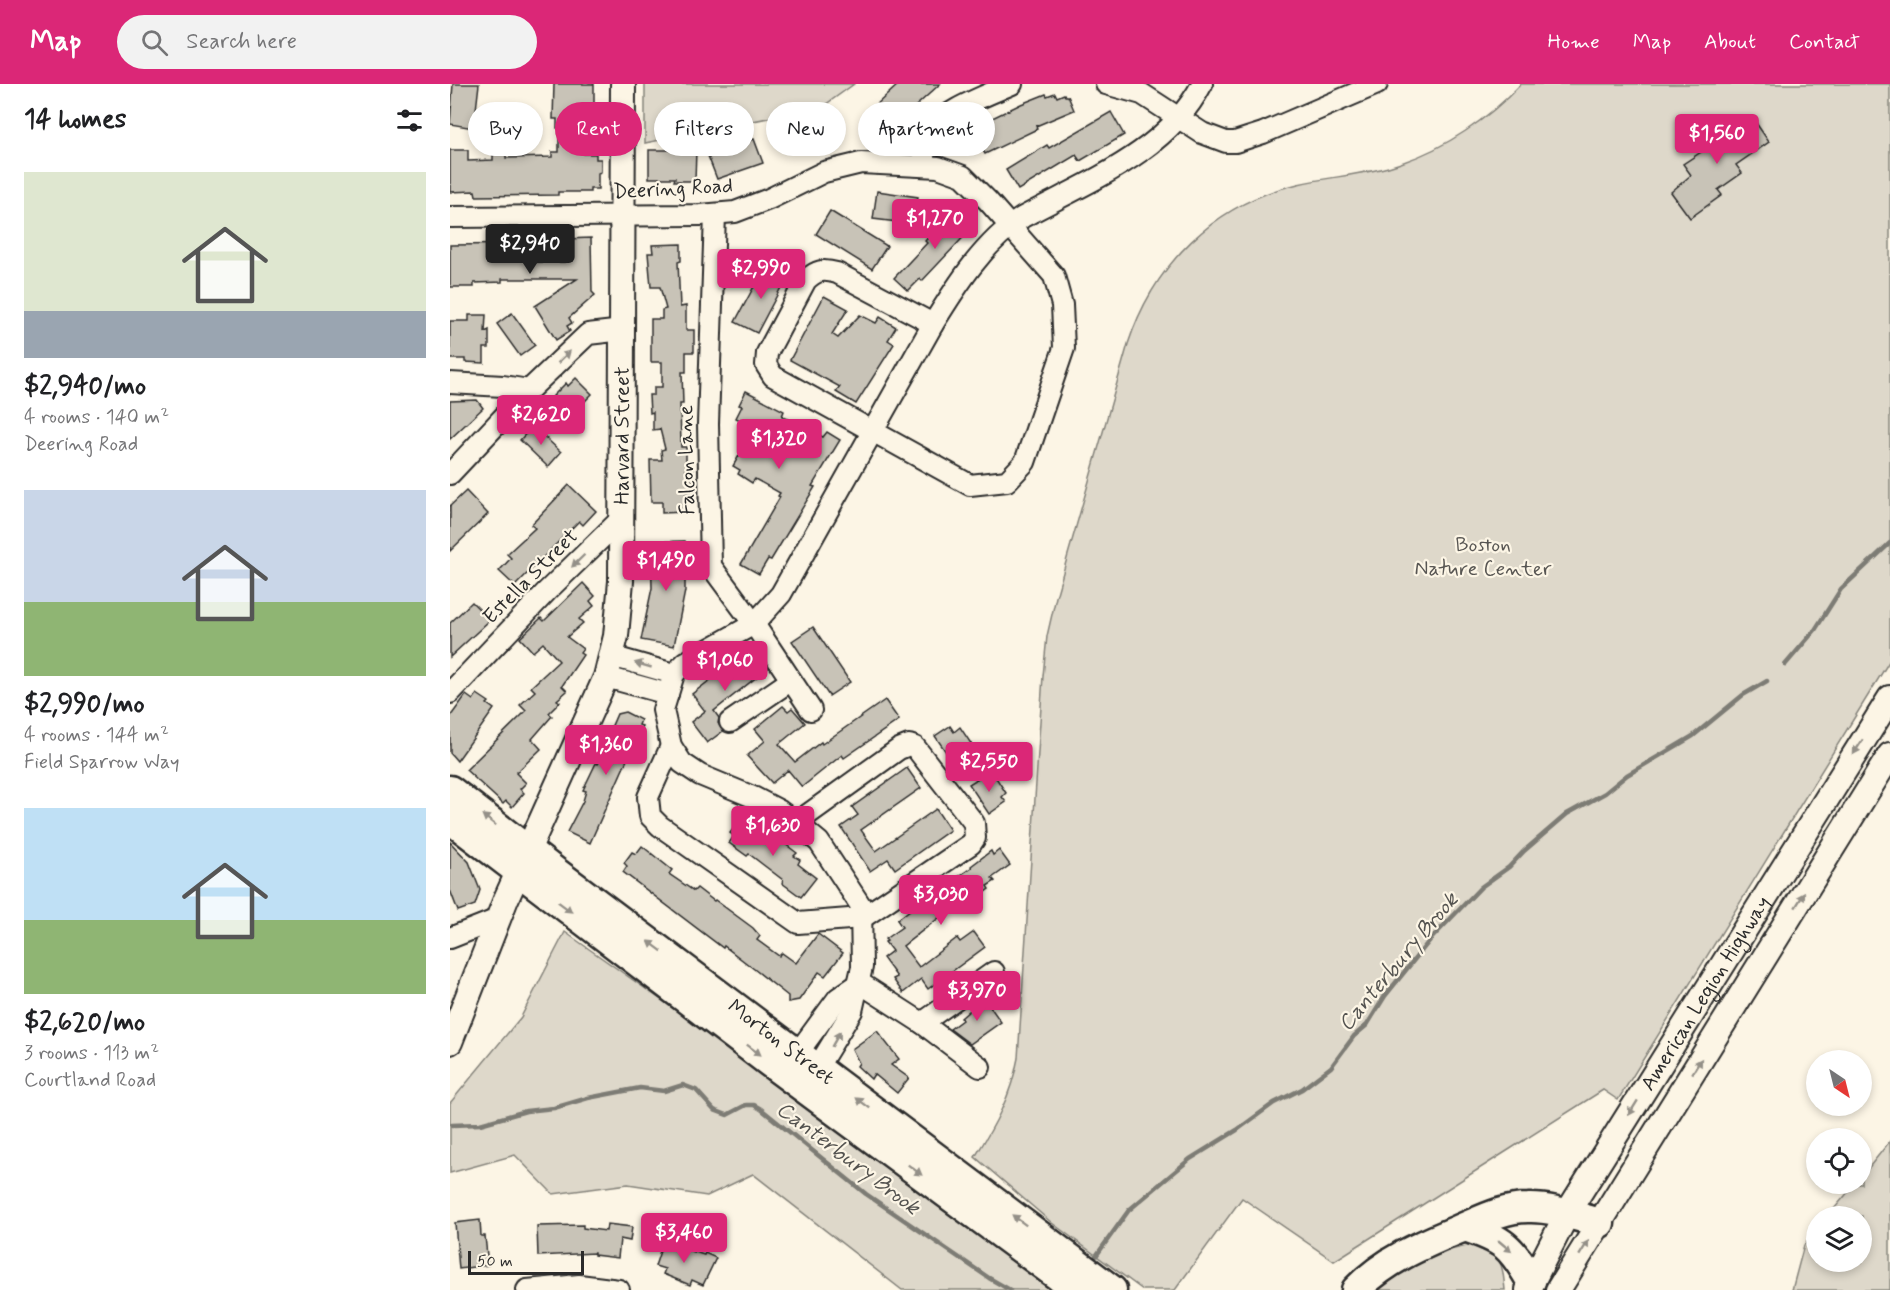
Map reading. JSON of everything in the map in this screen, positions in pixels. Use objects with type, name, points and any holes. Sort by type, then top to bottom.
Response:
[{"type":"highway","name":"Morton Street","points":[[450,790],[523,861],[801,1071],[1077,1290]]},
{"type":"highway","name":"Morton Street","points":[[450,819],[523,861]]},
{"type":"highway","name":"Morton Street","points":[[801,1071],[1112,1290]]},
{"type":"highway","points":[[1356,1290],[1397,1257],[1496,1214],[1524,1208],[1539,1208],[1600,1223]]},
{"type":"highway","points":[[1465,1227],[1492,1237],[1516,1255],[1529,1286]]},
{"type":"main road","name":"Harvard Street","points":[[450,1042],[498,919],[609,666],[616,636],[621,581],[623,84]]},
{"type":"main road","name":"American Legion Highway","points":[[1529,1286],[1567,1215],[1890,698]]},
{"type":"main road","name":"American Legion Highway","points":[[1558,1290],[1890,755]]},
{"type":"street","points":[[925,166],[924,140],[930,128],[946,116],[1012,84]]},
{"type":"street","points":[[1106,84],[1142,94],[1178,119],[1216,139],[1235,142],[1297,119],[1377,84]]},
{"type":"street","points":[[801,1071],[838,998],[860,983],[861,906],[819,842],[796,823],[780,811],[753,797],[700,776],[682,764],[671,746],[663,710],[674,674],[687,662],[754,624],[781,594],[959,281],[1009,226],[1117,167],[1155,141],[1178,119],[1202,84]]},
{"type":"street","name":"Deering Road","points":[[450,217],[735,212],[769,199],[824,172],[861,164],[939,167],[963,176],[1054,276],[1062,305],[1064,348],[1025,462],[1007,481],[970,485],[773,376],[766,365],[767,354],[806,280],[814,272],[825,270],[837,273],[933,324]]},
{"type":"street","name":"Falcon Lane","points":[[715,214],[708,424],[711,566],[754,624],[811,710]]},
{"type":"street","points":[[450,474],[529,390],[588,334],[623,330]]},
{"type":"street","points":[[450,383],[529,390]]},
{"type":"street","name":"Estella Street","points":[[450,693],[547,591],[621,520]]},
{"type":"street","points":[[609,666],[674,674]]},
{"type":"street","points":[[609,666],[668,694]]},
{"type":"street","points":[[730,722],[790,681]]},
{"type":"street","points":[[671,746],[648,797],[650,816],[655,822],[798,923],[862,918],[971,844],[975,838],[974,823],[915,747],[909,745],[899,749],[796,823]]},
{"type":"street","points":[[450,938],[498,919]]},
{"type":"street","points":[[922,1023],[994,972]]},
{"type":"street","points":[[860,983],[922,1023],[980,1067]]},
{"type":"street","points":[[527,1290],[579,1285],[619,1290]]},
{"type":"green space","points":[[645,84],[854,84],[829,102],[766,102],[766,118],[754,121],[754,102],[654,102],[654,141],[645,143]]},
{"type":"green space","name":"Boston Nature Center","points":[[1521,84],[1890,84],[1890,660],[1618,1100],[1603,1090],[1334,1261],[1242,1198],[1175,1290],[1143,1290],[1052,1223],[975,1157],[1001,1110],[1018,1058],[1047,636],[1128,344],[1139,315],[1171,263],[1215,222],[1240,206],[1268,193],[1298,184],[1375,170],[1418,157],[1466,131],[1495,109]]},
{"type":"green space","points":[[565,932],[857,1138],[1059,1290],[902,1290],[753,1174],[707,1196],[628,1184],[553,1194],[515,1155],[450,1173],[450,1103],[521,1017]]},
{"type":"green space","points":[[1890,1141],[1890,1290],[1792,1290],[1806,1242],[1806,1272],[1872,1272],[1872,1206],[1836,1206],[1847,1194],[1872,1194],[1872,1164]]},
{"type":"green space","points":[[1476,1244],[1499,1261],[1505,1290],[1374,1290],[1404,1266],[1441,1252]]},
{"type":"building","points":[[453,84],[479,84],[477,102],[468,102],[468,127],[450,124]]},
{"type":"building","points":[[554,84],[594,84],[594,102],[555,102],[555,119],[553,119]]},
{"type":"building","points":[[899,84],[940,84],[920,102],[879,102]]},
{"type":"building","points":[[1055,93],[1057,97],[1064,94],[1068,96],[1074,110],[1036,126],[1037,129],[995,149],[995,117],[1046,94],[1047,96]]},
{"type":"building","points":[[1111,112],[1124,135],[1080,161],[1076,155],[1018,190],[1006,170],[1047,145],[1049,148]]},
{"type":"building","points":[[1752,117],[1769,142],[1736,165],[1742,173],[1718,190],[1722,195],[1690,218],[1671,192],[1691,175],[1683,164],[1701,152],[1693,140],[1706,131],[1714,143]]},
{"type":"building","points":[[754,139],[763,163],[717,179],[708,156],[754,156]]},
{"type":"building","points":[[450,150],[468,150],[468,161],[493,160],[493,156],[552,157],[552,152],[555,152],[555,156],[596,156],[596,159],[601,159],[598,189],[590,189],[590,192],[558,192],[558,195],[476,196],[475,191],[450,192]]},
{"type":"building","points":[[649,150],[654,150],[654,156],[696,156],[695,181],[649,178]]},
{"type":"building","points":[[877,191],[918,197],[914,224],[873,219]]},
{"type":"building","points":[[954,209],[973,227],[922,281],[920,279],[908,291],[894,278],[927,243],[925,241]]},
{"type":"building","points":[[830,211],[887,246],[872,269],[816,234]]},
{"type":"building","points":[[591,238],[592,292],[595,295],[569,318],[572,323],[567,326],[570,331],[556,340],[535,306],[577,279],[502,279],[502,282],[474,283],[474,287],[450,287],[450,245],[529,244],[529,262],[565,262],[565,239]]},
{"type":"building","points":[[681,244],[681,261],[678,262],[680,307],[686,306],[686,330],[694,330],[694,352],[686,352],[686,372],[682,372],[681,447],[686,447],[686,470],[693,470],[693,493],[686,493],[686,512],[662,513],[662,502],[651,502],[650,460],[662,460],[661,450],[665,449],[660,429],[653,430],[653,412],[650,413],[649,395],[654,395],[654,387],[662,387],[662,362],[651,362],[651,319],[662,319],[662,310],[666,309],[660,287],[651,287],[648,253],[653,253],[652,245]]},
{"type":"building","points":[[765,266],[786,278],[757,333],[735,322]]},
{"type":"building","points":[[824,296],[848,309],[832,334],[838,338],[860,315],[876,323],[880,317],[896,327],[888,340],[894,344],[856,404],[836,392],[840,387],[790,360]]},
{"type":"building","points":[[512,313],[535,345],[520,356],[497,324]]},
{"type":"building","points":[[469,315],[486,315],[485,332],[489,330],[489,348],[484,348],[484,363],[450,359],[450,321],[469,321]]},
{"type":"building","points":[[576,378],[592,394],[565,421],[549,403],[566,383],[568,386]]},
{"type":"building","points":[[746,391],[784,411],[782,416],[816,434],[823,437],[827,432],[840,440],[771,560],[768,559],[759,574],[741,564],[780,497],[778,496],[780,493],[755,479],[752,483],[738,474],[740,470],[733,466],[755,428],[736,418]]},
{"type":"building","points":[[477,400],[483,408],[450,439],[450,401]]},
{"type":"building","points":[[533,426],[561,452],[548,467],[520,440]]},
{"type":"building","points":[[569,485],[596,511],[583,525],[579,521],[515,586],[499,571],[511,558],[507,554],[535,528],[531,525]]},
{"type":"building","points":[[466,491],[488,514],[450,551],[450,506]]},
{"type":"building","points":[[685,541],[685,591],[674,646],[641,640],[652,588],[651,542]]},
{"type":"building","points":[[583,583],[595,596],[590,601],[594,606],[579,619],[583,623],[567,637],[583,649],[580,653],[583,655],[562,686],[567,691],[557,700],[560,702],[549,713],[552,716],[532,739],[541,749],[516,773],[526,783],[520,789],[524,793],[512,807],[506,801],[503,804],[466,770],[526,711],[520,705],[535,691],[531,687],[559,661],[543,643],[533,652],[520,638],[541,618],[544,621]]},
{"type":"building","points":[[472,602],[490,620],[450,657],[450,623]]},
{"type":"building","points":[[813,627],[850,682],[829,696],[792,641]]},
{"type":"building","points":[[748,651],[751,655],[756,652],[768,668],[714,711],[723,731],[707,743],[691,722],[705,711],[692,694]]},
{"type":"building","points":[[477,694],[489,702],[487,704],[494,709],[457,761],[450,753],[450,717],[466,695],[473,700]]},
{"type":"building","points":[[885,700],[899,720],[844,758],[842,755],[802,787],[788,770],[772,783],[747,756],[765,741],[755,729],[783,706],[788,711],[792,708],[805,723],[779,744],[795,762]]},
{"type":"building","points":[[625,712],[641,720],[639,725],[642,726],[590,843],[567,832],[583,801],[586,791],[583,790],[596,763],[598,764],[617,714]]},
{"type":"building","points":[[950,726],[954,732],[960,727],[972,745],[967,749],[971,754],[955,765],[935,736]]},
{"type":"building","points":[[907,768],[921,788],[861,830],[876,851],[936,809],[950,830],[895,869],[888,859],[870,871],[841,827],[858,815],[852,807]]},
{"type":"building","points":[[985,774],[989,780],[995,776],[1006,793],[1002,797],[1006,802],[989,814],[969,784]]},
{"type":"building","points":[[740,820],[750,827],[752,825],[769,838],[772,834],[797,853],[794,856],[800,860],[798,864],[816,878],[801,897],[749,854],[747,856],[729,843],[734,836],[730,833]]},
{"type":"building","points":[[450,842],[469,862],[480,890],[475,905],[458,911],[450,890]]},
{"type":"building","points":[[642,846],[672,870],[669,874],[694,891],[697,888],[753,928],[760,936],[757,940],[779,956],[782,953],[796,963],[818,934],[843,953],[825,976],[819,972],[799,1000],[788,1002],[788,996],[754,969],[623,872],[627,866],[624,863],[632,852],[636,854]]},
{"type":"building","points":[[999,850],[1010,865],[992,878],[995,881],[987,886],[989,889],[967,905],[965,902],[945,916],[944,914],[903,946],[919,967],[957,938],[960,942],[974,932],[985,947],[928,989],[921,979],[903,993],[893,979],[897,977],[883,958],[892,951],[885,939],[902,927],[897,920],[991,851],[993,855]]},
{"type":"building","points":[[984,998],[1001,1022],[970,1044],[950,1029]]},
{"type":"building","points":[[877,1031],[899,1059],[891,1065],[909,1078],[897,1093],[874,1074],[871,1079],[857,1066],[859,1063],[852,1049]]},
{"type":"building","points":[[480,1220],[481,1236],[485,1236],[488,1265],[459,1269],[455,1223]]},
{"type":"building","points":[[607,1224],[632,1227],[630,1241],[620,1239],[618,1258],[594,1255],[594,1253],[538,1256],[537,1226],[583,1225],[583,1228],[606,1231]]},
{"type":"building","points":[[664,1239],[685,1249],[716,1258],[703,1285],[692,1280],[690,1285],[663,1274],[665,1269],[655,1266]]},
{"type":"waterway","name":"Canterbury Brook","points":[[1785,665],[1815,630],[1841,589],[1890,543]]},
{"type":"waterway","name":"Canterbury Brook","points":[[1096,1256],[1129,1210],[1190,1159],[1237,1130],[1274,1103],[1302,1089],[1331,1067],[1354,1036],[1367,1025],[1385,996],[1430,940],[1481,887],[1509,867],[1567,814],[1605,793],[1627,775],[1693,736],[1743,695],[1767,681]]},
{"type":"waterway","name":"Canterbury Brook","points":[[452,1125],[480,1124],[526,1111],[554,1108],[588,1098],[640,1088],[664,1091],[683,1085],[696,1090],[714,1110],[727,1115],[746,1105],[754,1105],[866,1194],[1010,1290]]}]
